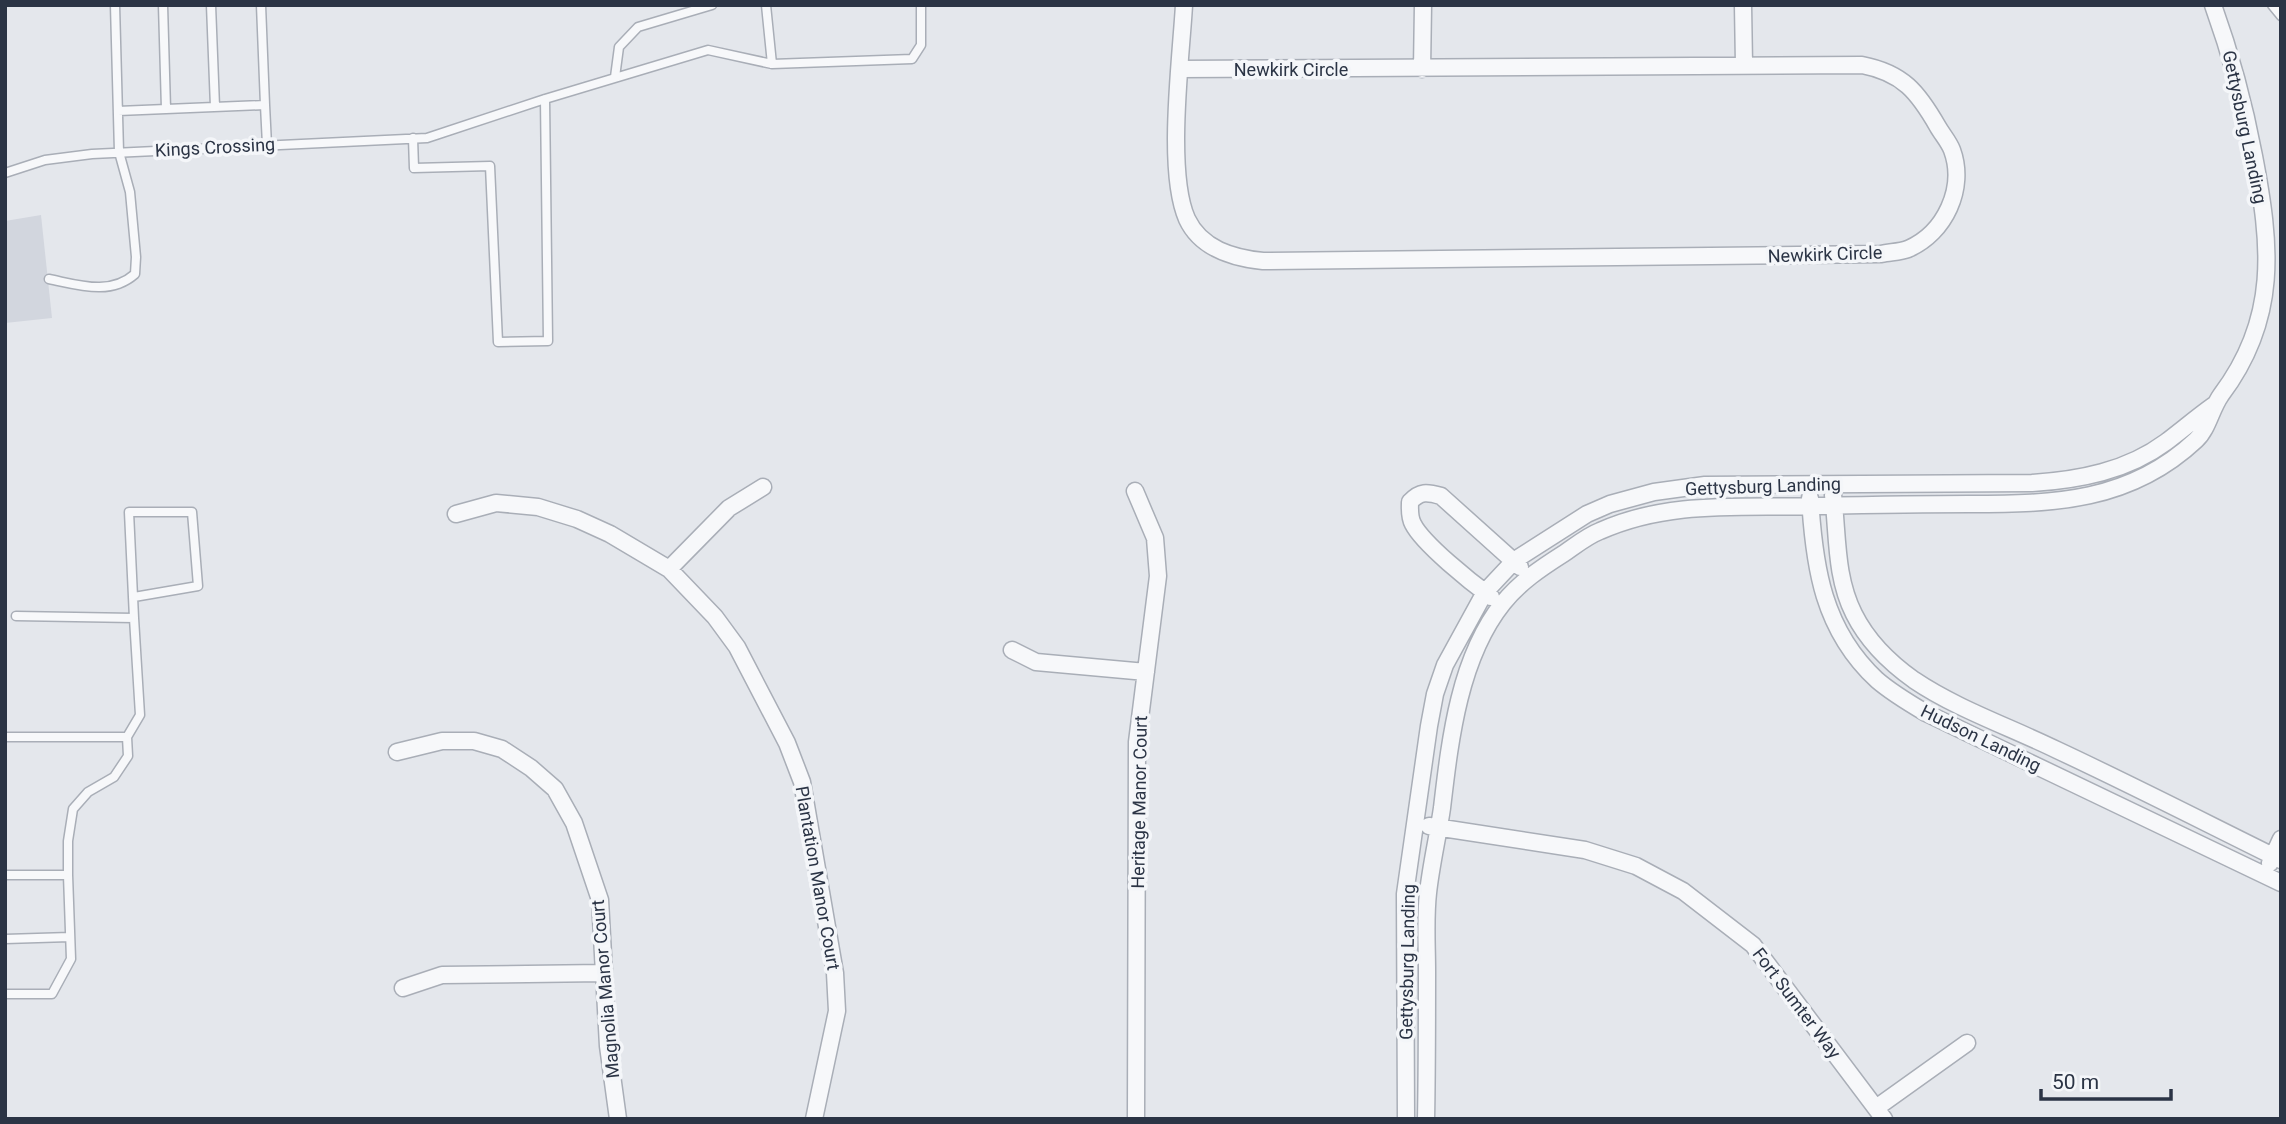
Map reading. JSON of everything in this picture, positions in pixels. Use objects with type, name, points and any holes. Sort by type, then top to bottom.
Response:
[{"type":"street","points":[[1180,69],[1184,5]]},
{"type":"street","points":[[1422,69],[1423,5]]},
{"type":"street","points":[[1743,5],[1744,65]]},
{"type":"street","name":"Gettysburg Landing","points":[[1406,1119],[1405,894],[1429,726],[1435,694],[1445,665],[1485,592],[1515,560],[1587,514],[1654,492],[1704,485],[2073,481],[2107,472],[2132,461],[2165,443],[2214,405],[2231,383],[2249,348],[2260,315],[2268,261],[2266,229],[2249,129],[2236,70],[2213,5]]},
{"type":"street","name":"Newkirk Circle","points":[[1744,65],[1862,65],[1884,69],[1903,80],[1925,104],[1952,150],[1956,188],[1950,208],[1941,224],[1908,249],[1860,255],[1263,261],[1238,258],[1215,249],[1199,236],[1187,220],[1178,171],[1180,69],[1744,65]]},
{"type":"street","name":"Gettysburg Landing","points":[[1426,1119],[1428,896],[1451,732],[1467,674],[1483,637],[1502,604],[1528,577],[1597,532],[1658,512],[1755,505],[2034,504],[2062,502],[2104,493],[2140,478],[2172,460],[2201,436],[2214,405]]},
{"type":"street","name":"Hudson Landing","points":[[1831,484],[1839,570],[1850,607],[1871,641],[1906,674],[1940,695],[2277,858]]},
{"type":"street","name":"Hudson Landing","points":[[1810,485],[1819,580],[1826,605],[1856,657],[1877,680],[1926,713],[2281,883]]},
{"type":"street","points":[[669,569],[729,509],[763,487]]},
{"type":"street","name":"Heritage Manor Court","points":[[1135,491],[1155,538],[1158,576],[1137,742],[1136,1119]]},
{"type":"street","points":[[1502,604],[1432,546],[1413,526],[1410,502],[1417,495],[1428,492],[1441,496],[1515,560],[1528,577]]},
{"type":"street","name":"Plantation Manor Court","points":[[456,514],[495,503],[538,507],[577,519],[610,534],[669,569],[715,617],[737,647],[787,743],[802,782],[835,972],[837,1011],[814,1119]]},
{"type":"street","points":[[1012,650],[1036,662],[1146,672]]},
{"type":"street","name":"Magnolia Manor Court","points":[[397,752],[442,741],[474,741],[502,748],[555,789],[574,822],[600,900],[604,933],[608,1046],[618,1119]]},
{"type":"street","name":"Fort Sumter Way","points":[[1416,824],[1585,850],[1636,866],[1683,891],[1753,945],[1880,1114]]},
{"type":"street","points":[[2266,875],[2277,858],[2281,839]]},
{"type":"street","points":[[403,988],[442,975],[604,973]]},
{"type":"street","points":[[1880,1114],[1967,1043]]},
{"type":"lane","points":[[49,279],[94,288],[112,287],[125,283],[135,274],[130,192],[119,152],[115,5]]},
{"type":"lane","points":[[163,5],[166,109]]},
{"type":"lane","points":[[211,5],[215,107]]},
{"type":"lane","points":[[261,5],[267,145]]},
{"type":"lane","points":[[615,77],[619,47],[638,27],[712,5]]},
{"type":"lane","points":[[766,5],[772,64]]},
{"type":"lane","name":"Kings Crossing","points":[[5,173],[45,160],[119,152],[427,138],[615,77],[709,50],[772,64],[912,59],[921,45],[921,5]]},
{"type":"lane","points":[[2272,5],[2281,16]]},
{"type":"lane","points":[[413,138],[414,168],[490,166],[498,342],[548,341],[545,99]]},
{"type":"lane","points":[[118,111],[265,105]]},
{"type":"lane","points":[[5,994],[52,994],[71,959],[68,875],[72,809],[88,792],[114,776],[128,756],[127,737],[141,715],[134,618],[129,512],[192,512],[198,586],[134,597]]},
{"type":"lane","points":[[16,616],[134,618]]},
{"type":"lane","points":[[5,737],[127,737]]},
{"type":"lane","points":[[5,875],[68,875]]},
{"type":"lane","points":[[5,939],[70,937]]},
{"type":"shaded area","points":[[41,215],[52,318],[5,323],[5,221]]}]
